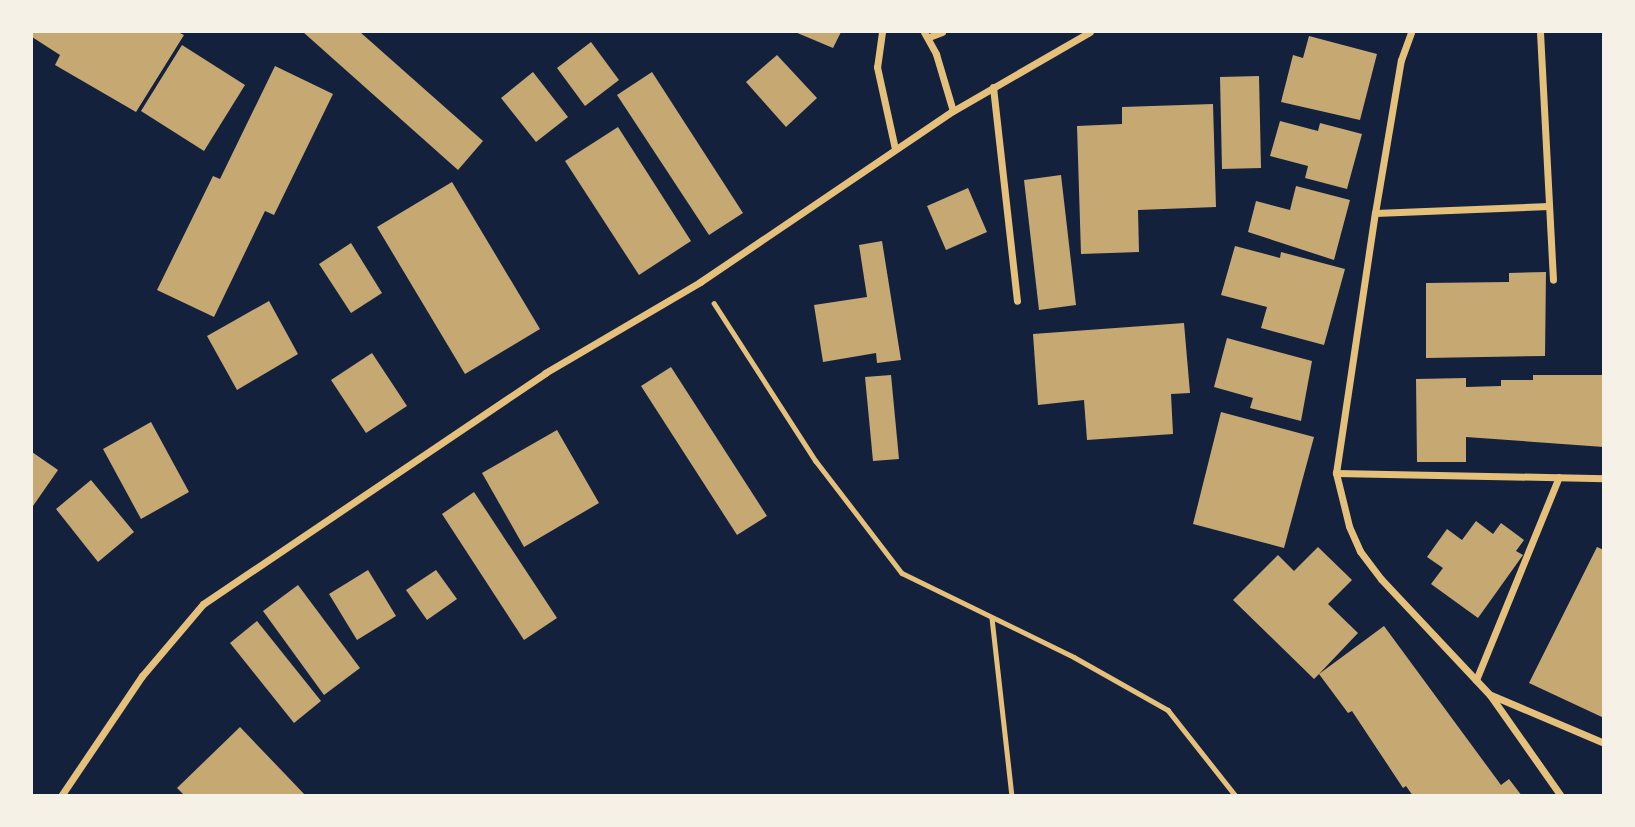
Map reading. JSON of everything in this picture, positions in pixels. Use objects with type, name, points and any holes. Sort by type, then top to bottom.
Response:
[{"type":"street","points":[[882,32],[877,67],[895,149]]},
{"type":"street","points":[[942,32],[927,34],[953,110]]},
{"type":"street","points":[[61,796],[142,676],[203,604],[545,373],[700,282],[953,110],[1090,32]]},
{"type":"street","points":[[1411,32],[1401,60],[1336,473],[1349,526],[1360,551],[1381,579],[1490,695],[1561,796]]},
{"type":"street","points":[[1540,32],[1553,280]]},
{"type":"street","points":[[993,87],[1017,301]]},
{"type":"street","points":[[1375,213],[1549,206]]},
{"type":"street","points":[[1336,473],[1604,478]]},
{"type":"street","points":[[1476,680],[1559,477]]},
{"type":"street","points":[[1490,695],[1604,743]]},
{"type":"path","points":[[700,282],[816,461],[902,573],[1168,710],[1236,796]]},
{"type":"path","points":[[992,617],[1012,796]]},
{"type":"building","points":[[32,32],[178,32],[184,35],[136,112],[55,65],[60,55],[32,37]]},
{"type":"building","points":[[303,32],[360,32],[483,141],[458,170]]},
{"type":"building","points":[[795,32],[841,32],[833,48]]},
{"type":"building","points":[[1309,36],[1377,54],[1360,120],[1281,102],[1293,55],[1303,58]]},
{"type":"building","points":[[591,42],[619,80],[585,106],[557,68]]},
{"type":"building","points":[[182,45],[245,85],[204,151],[141,111]]},
{"type":"building","points":[[777,55],[817,98],[786,127],[746,82]]},
{"type":"building","points":[[275,66],[333,94],[274,215],[265,211],[214,317],[157,290],[213,176],[220,179]]},
{"type":"building","points":[[533,72],[568,117],[536,142],[501,98]]},
{"type":"building","points":[[652,72],[743,213],[709,235],[617,95]]},
{"type":"building","points":[[1259,76],[1261,168],[1222,169],[1220,77]]},
{"type":"building","points":[[1213,104],[1216,207],[1138,210],[1139,252],[1081,254],[1077,126],[1122,124],[1122,107]]},
{"type":"building","points":[[1280,121],[1318,131],[1320,123],[1362,134],[1347,189],[1305,178],[1308,166],[1270,156]]},
{"type":"building","points":[[618,127],[691,241],[639,275],[565,161]]},
{"type":"building","points":[[1061,175],[1076,305],[1039,310],[1024,180]]},
{"type":"building","points":[[452,182],[540,329],[465,374],[377,227]]},
{"type":"building","points":[[1296,186],[1350,200],[1334,260],[1248,232],[1256,201],[1290,210]]},
{"type":"building","points":[[968,188],[987,232],[946,250],[927,206]]},
{"type":"building","points":[[882,241],[901,360],[877,363],[876,353],[823,362],[814,305],[867,297],[859,245]]},
{"type":"building","points":[[351,243],[382,293],[351,313],[319,264]]},
{"type":"building","points":[[1235,246],[1280,258],[1281,252],[1345,269],[1324,345],[1261,328],[1267,307],[1221,295]]},
{"type":"building","points":[[1546,272],[1545,356],[1426,358],[1426,283],[1509,282],[1509,273]]},
{"type":"building","points":[[269,301],[298,354],[237,390],[207,336]]},
{"type":"building","points":[[1184,323],[1190,393],[1171,394],[1173,434],[1087,440],[1084,400],[1038,405],[1033,334]]},
{"type":"building","points":[[1227,338],[1312,361],[1301,421],[1250,408],[1253,398],[1214,387]]},
{"type":"building","points":[[372,353],[407,406],[366,433],[331,380]]},
{"type":"building","points":[[671,367],[767,516],[737,535],[641,386]]},
{"type":"building","points":[[891,375],[899,459],[873,461],[865,377]]},
{"type":"building","points":[[1533,375],[1604,375],[1604,447],[1466,437],[1466,462],[1417,462],[1416,379],[1466,378],[1466,387],[1501,386],[1501,380],[1533,380]]},
{"type":"building","points":[[1221,412],[1314,437],[1284,548],[1193,524]]},
{"type":"building","points":[[151,422],[189,492],[141,519],[103,449]]},
{"type":"building","points":[[557,430],[599,503],[524,547],[482,473]]},
{"type":"building","points":[[32,452],[58,470],[33,506],[32,505]]},
{"type":"building","points":[[91,480],[134,532],[98,562],[56,509]]},
{"type":"building","points":[[474,492],[557,618],[524,640],[442,514]]},
{"type":"building","points":[[1476,521],[1493,534],[1501,523],[1524,540],[1516,551],[1523,555],[1478,618],[1431,584],[1443,568],[1427,557],[1447,529],[1462,540]]},
{"type":"building","points":[[1318,547],[1352,580],[1328,604],[1358,633],[1314,679],[1233,600],[1278,555],[1294,571]]},
{"type":"building","points":[[1597,547],[1604,550],[1604,718],[1529,683]]},
{"type":"building","points":[[368,570],[396,616],[357,640],[329,594]]},
{"type":"building","points":[[436,570],[457,599],[427,620],[406,590]]},
{"type":"building","points":[[298,585],[360,668],[324,695],[263,611]]},
{"type":"building","points":[[257,621],[321,701],[294,723],[230,643]]},
{"type":"building","points":[[1384,626],[1501,785],[1509,779],[1522,796],[1413,796],[1406,786],[1403,788],[1352,711],[1348,713],[1319,674]]},
{"type":"building","points":[[240,727],[306,796],[185,796],[177,788]]}]
